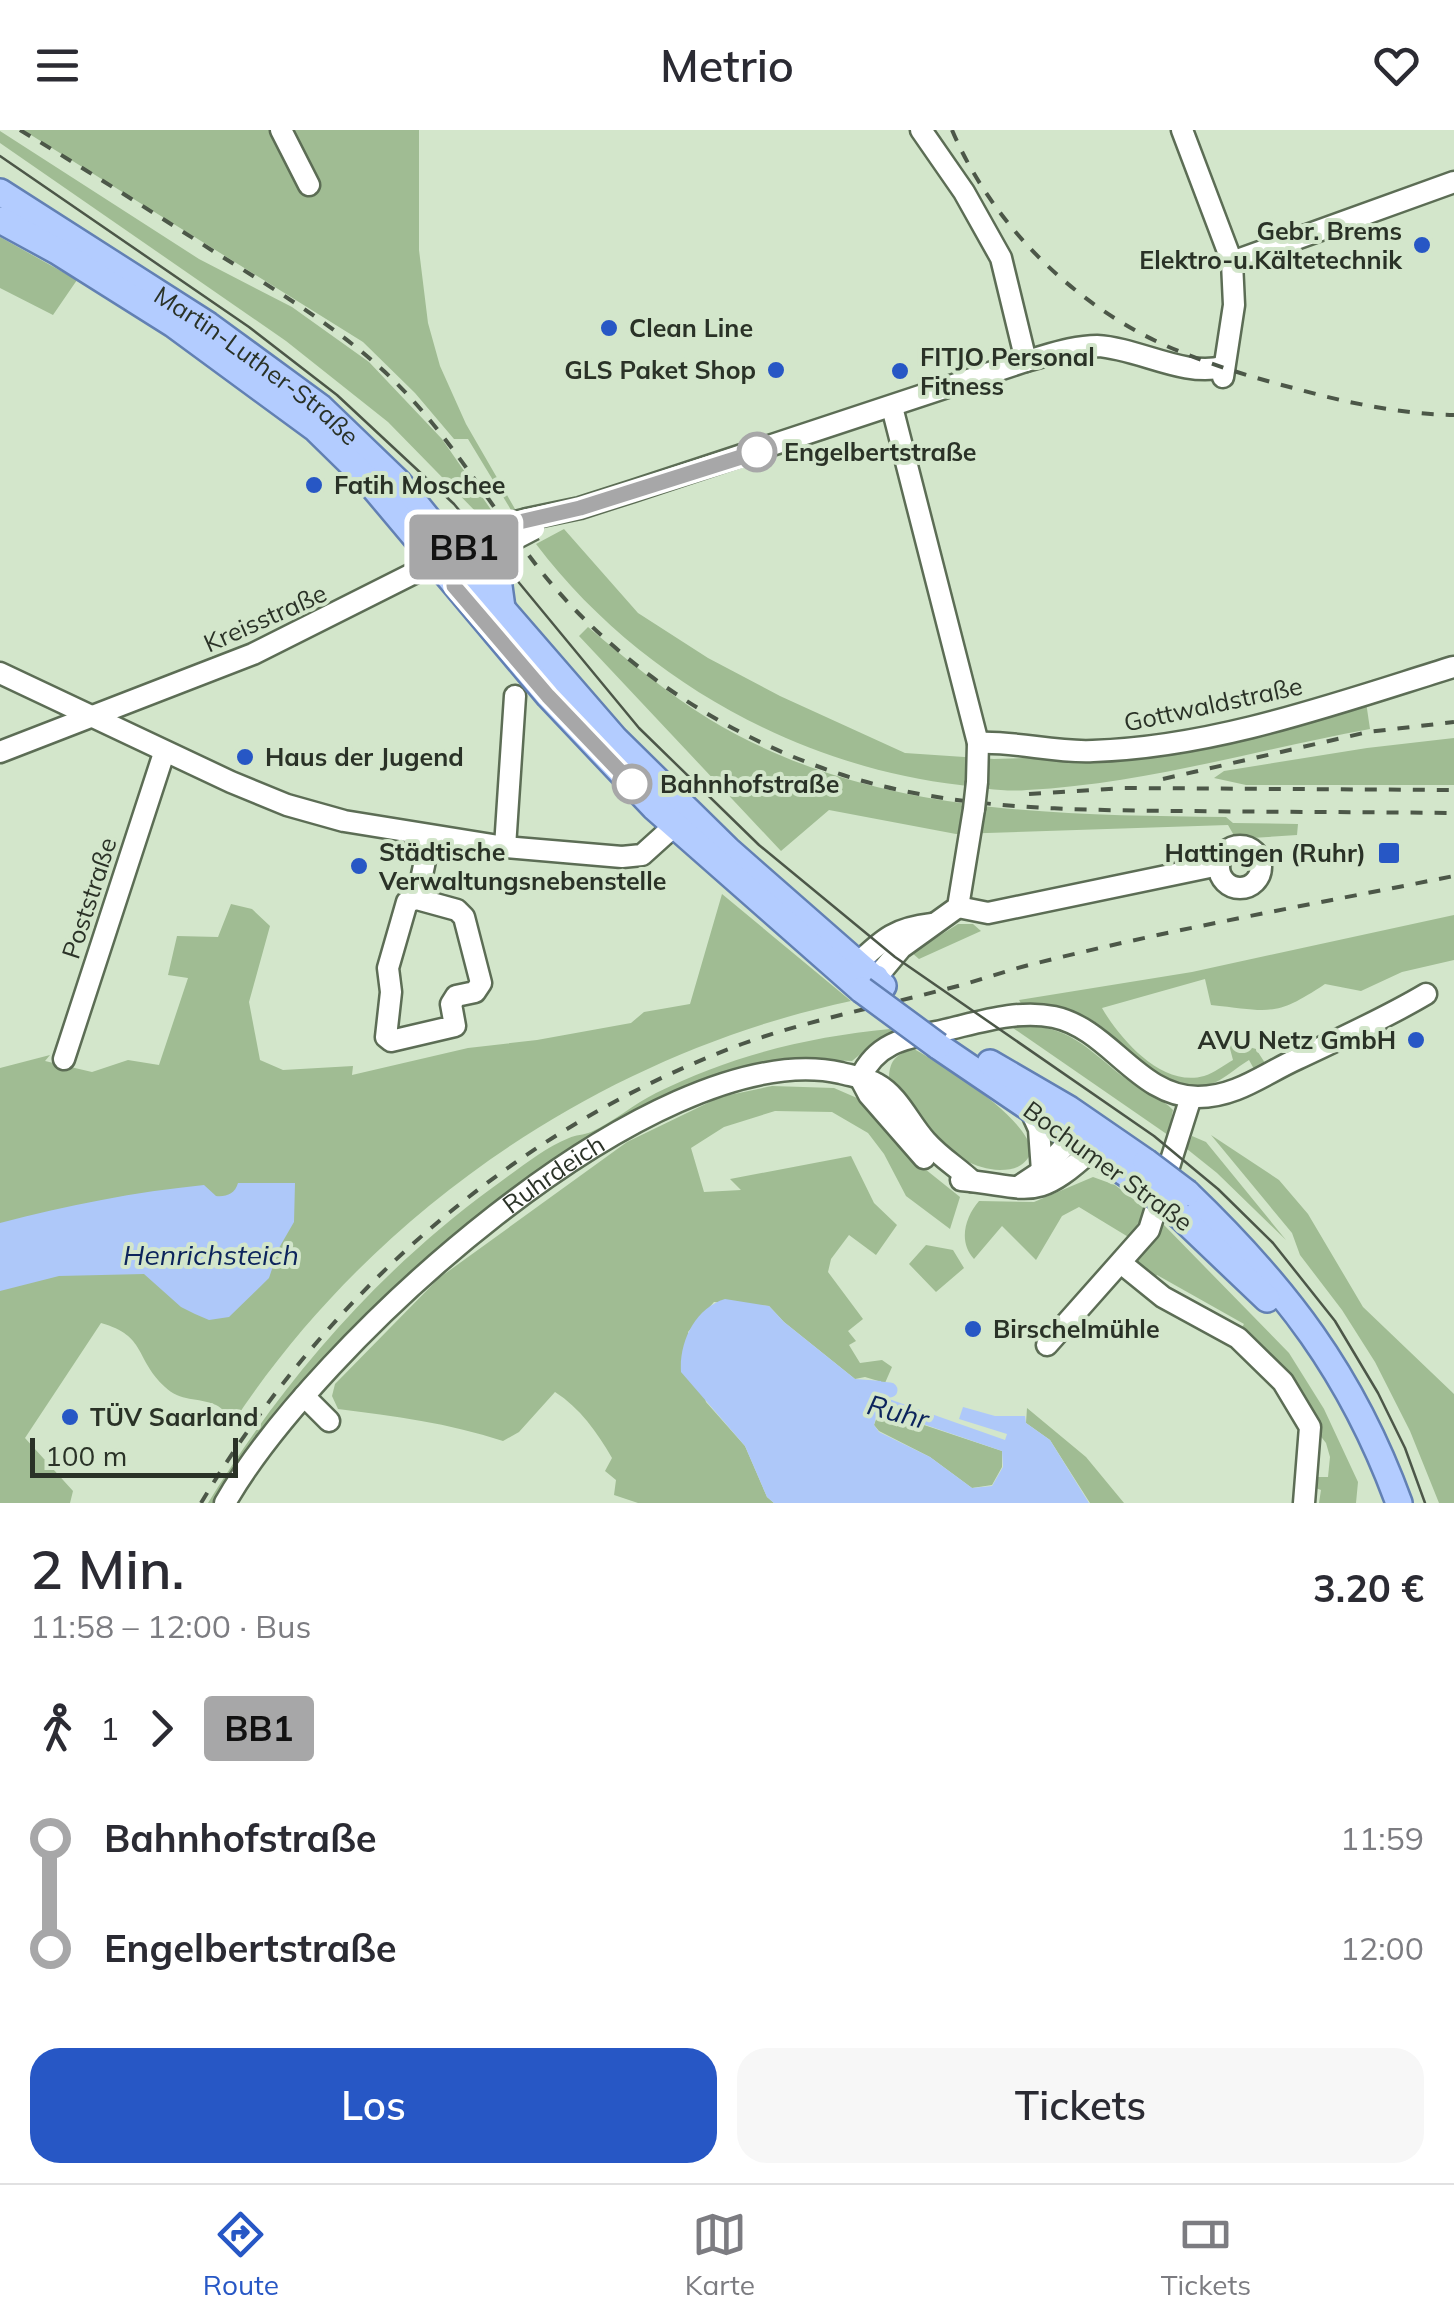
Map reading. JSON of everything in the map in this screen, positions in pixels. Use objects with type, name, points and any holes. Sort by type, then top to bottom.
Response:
[{"type":"main road","name":"Martin-Luther-Straße","points":[[0,192],[148,285],[284,379],[374,457],[433,526],[445,558]]},
{"type":"main road","name":"Martin-Luther-Straße","points":[[0,220],[57,250],[173,324],[316,429],[445,558],[502,608],[615,739],[675,801],[865,979]]},
{"type":"main road","points":[[433,526],[496,533],[502,608]]},
{"type":"main road","points":[[445,558],[454,586],[548,696],[673,827],[865,979]]},
{"type":"main road","name":"Bochumer Straße","points":[[865,979],[1030,1109],[1088,1135]]},
{"type":"main road","name":"Bochumer Straße","points":[[948,1044],[1143,1173],[1258,1264],[1316,1338],[1359,1411],[1399,1503]]},
{"type":"main road","name":"Bochumer Straße","points":[[1183,1204],[1303,1344],[1344,1413],[1384,1503]]},
{"type":"street","points":[[281,130],[308,185]]},
{"type":"street","points":[[921,130],[964,192],[1001,258],[1026,361]]},
{"type":"street","points":[[1182,130],[1232,262],[1454,182]]},
{"type":"street","name":"Kreisstraße","points":[[0,752],[253,654],[445,558],[474,556],[496,533],[1026,361],[1095,346],[1223,374],[1234,305],[1232,262]]},
{"type":"street","points":[[865,979],[884,939],[902,928],[934,924],[958,907],[977,782],[978,743],[892,407]]},
{"type":"street","name":"Gottwaldstraße","points":[[978,743],[1024,743],[1092,751],[1196,738],[1271,721],[1453,667]]},
{"type":"street","points":[[0,673],[164,753],[312,814],[504,847],[637,856],[654,848],[673,827]]},
{"type":"street","points":[[504,847],[514,696]]},
{"type":"street","name":"Poststraße","points":[[64,1059],[164,753]]},
{"type":"street","points":[[417,899],[430,837]]},
{"type":"street","points":[[958,907],[988,913],[1219,865]]},
{"type":"street","points":[[417,899],[457,910],[464,917],[481,983],[475,992],[456,996],[451,1004],[456,1026],[391,1041],[386,1037],[391,992],[388,968],[407,902],[417,899]]},
{"type":"street","points":[[860,1078],[878,1052],[900,1040],[1005,1017],[1043,1015],[1082,1028],[1146,1079],[1190,1096],[1227,1094],[1364,1029],[1426,994]]},
{"type":"street","name":"Ruhrdeich","points":[[225,1503],[260,1450],[304,1396],[372,1326],[459,1246],[549,1177],[631,1126],[708,1089],[778,1071],[815,1069],[877,1083],[892,1096],[926,1142],[972,1181],[1016,1188],[1046,1185],[1063,1176],[1088,1135]]},
{"type":"street","points":[[1047,1345],[1144,1239],[1154,1219],[1190,1096]]},
{"type":"street","points":[[1030,1109],[1040,1129],[1042,1170]]},
{"type":"street","points":[[1016,1188],[1088,1135]]},
{"type":"street","points":[[1122,1263],[1163,1297],[1238,1338],[1283,1382],[1310,1427],[1304,1503]]},
{"type":"street","points":[[304,1396],[329,1421]]},
{"type":"green space","points":[[23,130],[419,130],[419,250],[428,323],[440,366],[466,424],[515,509],[511,510],[468,439],[454,439],[415,393],[363,342]]},
{"type":"green space","points":[[0,131],[199,259],[292,307],[369,362],[442,439],[494,514],[481,517],[388,422],[286,341],[0,143]]},
{"type":"green space","points":[[0,237],[77,280],[53,315],[0,288]]},
{"type":"green space","points":[[564,529],[638,613],[708,658],[780,696],[905,753],[994,759],[1053,757],[1366,702],[1370,729],[1157,774],[1071,787],[1002,790],[899,775],[838,758],[780,735],[724,707],[671,673],[621,635],[536,544]]},
{"type":"green space","points":[[588,627],[709,719],[769,750],[831,774],[960,803],[1093,814],[1226,817],[1233,823],[1298,824],[1297,835],[1236,839],[1228,825],[956,834],[829,810],[781,851],[579,636]]},
{"type":"green space","points":[[1454,738],[1454,785],[1246,785],[1214,778],[1224,771]]},
{"type":"green space","points":[[722,894],[851,1001],[759,1026],[670,1059],[584,1101],[502,1151],[425,1209],[355,1273],[291,1344],[234,1421],[216,1405],[171,1392],[126,1334],[101,1323],[25,1438],[73,1491],[70,1503],[0,1503],[0,1068],[50,1055],[45,1061],[92,1072],[128,1060],[159,1065],[188,978],[168,975],[177,936],[218,937],[231,904],[252,909],[270,926],[249,1002],[260,1060],[283,1070],[353,1066],[352,1075],[468,1048],[631,1023],[644,1012],[690,1004]]},
{"type":"green space","points":[[1454,915],[1454,960],[1402,972],[1361,991],[1325,984],[1282,1007],[1247,1009],[1211,1005],[1205,979],[1102,1008],[1131,1046],[1173,1075],[1204,1076],[1219,1069],[1233,1060],[1228,1041],[1256,1049],[1265,1063],[1254,1069],[1249,1060],[1209,1085],[1192,1087],[1162,1076],[1109,1032],[1080,1014],[1023,1007],[1019,1000],[1192,972]]},
{"type":"green space","points":[[958,924],[973,924],[981,931],[919,959],[912,953]]},
{"type":"green space","points":[[1035,1026],[1076,1040],[1169,1106],[1173,1110],[1168,1135],[1013,1028]]},
{"type":"green space","points":[[890,1029],[895,1033],[880,1038],[852,1061],[807,1059],[752,1067],[693,1087],[597,1133],[452,1242],[217,1503],[208,1503],[300,1372],[371,1293],[450,1221],[529,1161],[571,1137],[599,1128],[656,1093],[712,1069],[799,1043]]},
{"type":"green space","points":[[914,1049],[983,1094],[1016,1123],[1032,1152],[1026,1161],[1011,1169],[982,1167],[949,1150],[934,1137],[889,1077],[896,1058]]},
{"type":"green space","points":[[772,1086],[834,1088],[857,1098],[882,1121],[910,1157],[960,1197],[950,1229],[906,1196],[868,1133],[832,1112],[775,1111],[724,1127],[691,1148],[704,1192],[741,1190],[730,1179],[851,1156],[874,1203],[897,1225],[876,1255],[849,1235],[831,1259],[828,1272],[863,1319],[848,1331],[856,1341],[849,1345],[860,1363],[882,1360],[892,1367],[885,1383],[865,1377],[855,1379],[769,1306],[714,1302],[688,1332],[706,1402],[745,1446],[767,1497],[774,1503],[638,1503],[614,1495],[616,1480],[605,1471],[612,1458],[587,1421],[555,1392],[519,1432],[503,1441],[401,1417],[338,1409],[332,1396],[335,1384],[439,1278],[627,1142],[720,1097]]},
{"type":"green space","points":[[1211,1135],[1279,1180],[1308,1214],[1363,1307],[1454,1394],[1454,1503],[1439,1503],[1410,1431],[1375,1362],[1300,1255],[1292,1233]]},
{"type":"green space","points":[[1192,1136],[1206,1142],[1286,1240],[1187,1149]]},
{"type":"green space","points":[[1093,1177],[1115,1185],[1146,1209],[1130,1238],[1079,1207],[1062,1216],[1036,1260],[1002,1226],[974,1259],[969,1252],[965,1230],[979,1201],[1034,1202]]},
{"type":"green space","points":[[1163,1224],[1289,1353],[1324,1409],[1358,1482],[1356,1503],[1319,1503],[1321,1490],[1310,1486],[1311,1477],[1328,1477],[1330,1457],[1326,1443],[1239,1333],[1244,1324],[1157,1275],[1151,1283],[1134,1266]]},
{"type":"green space","points":[[926,1245],[953,1250],[964,1268],[936,1292],[909,1264]]},
{"type":"green space","points":[[1027,1408],[1086,1457],[1124,1503],[1090,1503],[1050,1440],[1026,1423]]},
{"type":"green space","points":[[885,1412],[1002,1451],[1002,1467],[992,1485],[972,1488],[930,1457],[879,1431],[874,1425],[878,1414]]},
{"type":"water","name":"Henrichsteich","points":[[238,1183],[295,1183],[294,1222],[279,1248],[269,1278],[229,1317],[209,1320],[181,1307],[144,1274],[59,1276],[0,1291],[0,1223],[178,1188],[204,1185],[216,1196],[223,1196]]},
{"type":"water","name":"Ruhr","points":[[725,1299],[769,1306],[855,1379],[881,1381],[882,1393],[889,1399],[1005,1440],[1007,1434],[959,1419],[963,1407],[995,1416],[1025,1416],[1026,1423],[1050,1440],[1089,1503],[774,1503],[767,1497],[745,1446],[681,1372],[686,1338],[697,1318]],"holes":[[[885,1411],[1002,1451],[1003,1467],[992,1486],[972,1488],[930,1457],[879,1432],[874,1425],[877,1413]]]},
{"type":"waterway","name":"Ruhr","points":[[864,1391],[890,1390]]},
{"type":"tram line","points":[[0,156],[249,327],[337,395],[454,504],[639,728],[759,845],[895,957],[1154,1136],[1218,1189],[1273,1243],[1335,1321],[1378,1393],[1405,1448],[1425,1503]]},
{"type":"railway","points":[[20,130],[280,293],[365,355],[428,418],[570,605],[603,637],[676,694],[757,741],[884,787],[969,802],[1099,810],[1454,813]]},
{"type":"railway","points":[[952,130],[968,164],[1011,227],[1065,281],[1127,326],[1194,357],[1280,384],[1375,407],[1454,415]]},
{"type":"railway","points":[[1163,779],[1368,732],[1454,722]]},
{"type":"railway","points":[[1029,794],[1124,788],[1454,790]]},
{"type":"railway","points":[[201,1503],[251,1427],[306,1355],[367,1288],[432,1227],[503,1172],[578,1122],[658,1080],[767,1035],[1033,964],[1190,928],[1454,876]]},
{"type":"bus line","name":"BB1","points":[[632,784],[548,696],[454,586],[454,552],[485,530],[580,508],[757,452]]},
{"type":"place","name":"Gebr. Brems Elektro-u.Kältetechnik","points":[[1422,245]]},
{"type":"place","name":"Clean Line","points":[[609,328]]},
{"type":"place","name":"GLS Paket Shop","points":[[776,370]]},
{"type":"place","name":"FITJO Personal Fitness","points":[[900,371]]},
{"type":"place","name":"Engelbertstraße","points":[[757,452]]},
{"type":"place","name":"Fatih Moschee","points":[[314,485]]},
{"type":"place","name":"Haus der Jugend","points":[[245,757]]},
{"type":"place","name":"Bahnhofstraße","points":[[632,784]]},
{"type":"place","name":"Hattingen (Ruhr)","points":[[1389,853]]},
{"type":"place","name":"Städtische Verwaltungsnebenstelle","points":[[359,866]]},
{"type":"place","name":"AVU Netz GmbH","points":[[1416,1040]]},
{"type":"place","name":"Birschelmühle","points":[[973,1329]]},
{"type":"place","name":"TÜV Saarland","points":[[70,1417]]}]
